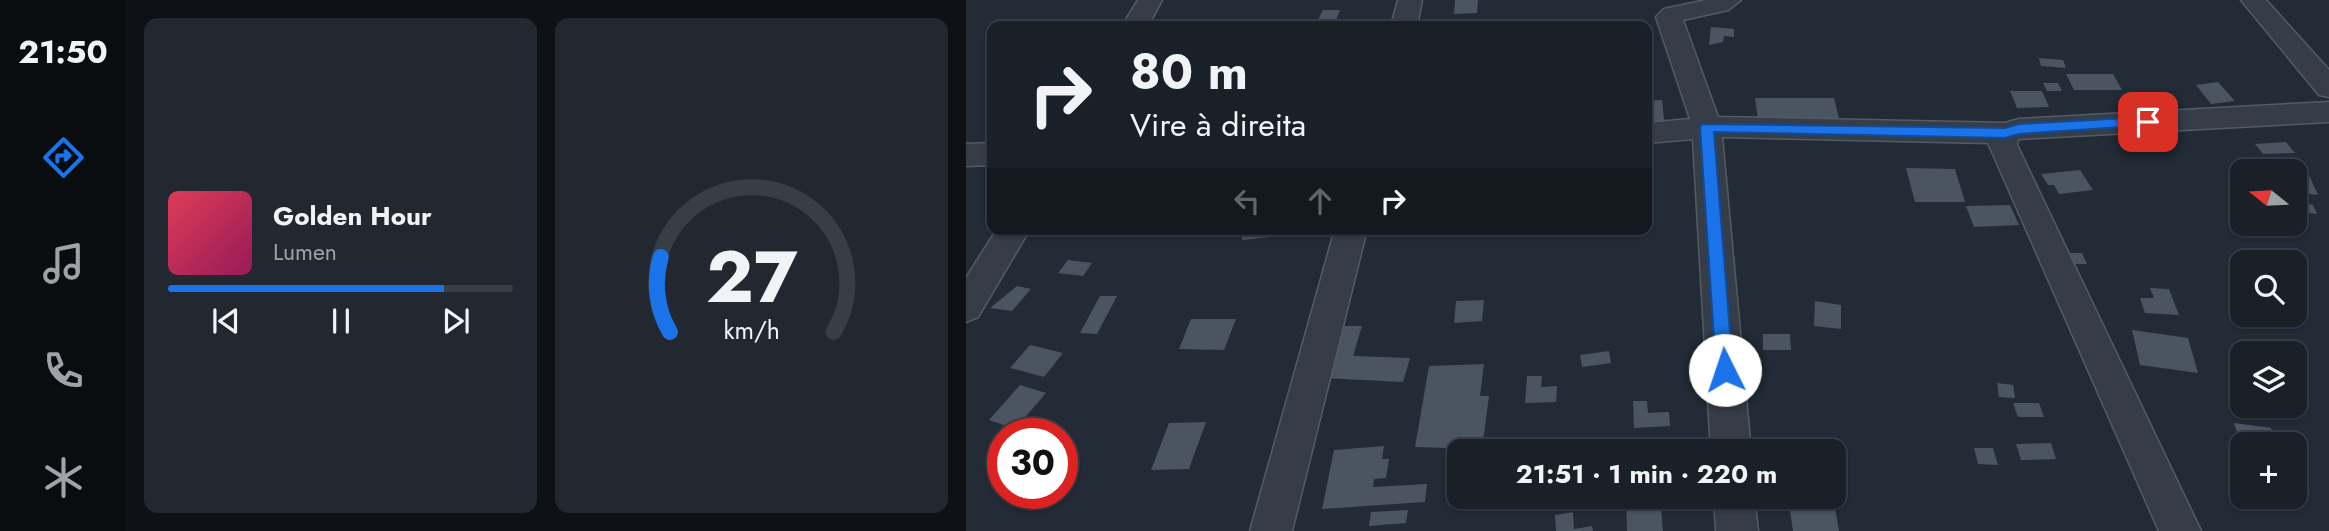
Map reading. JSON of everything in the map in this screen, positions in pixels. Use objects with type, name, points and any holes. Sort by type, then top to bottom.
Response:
[{"type":"street","points":[[1138,21],[1150,0]]},
{"type":"street","points":[[1405,21],[1410,0]]},
{"type":"street","points":[[2253,0],[2329,88]]},
{"type":"street","points":[[1727,1],[1669,17],[1707,127],[1730,439]]},
{"type":"street","points":[[1652,132],[1707,127],[2005,133],[2019,129],[2329,112]]},
{"type":"street","points":[[2005,133],[2002,145],[2180,531]]},
{"type":"street","points":[[966,155],[987,155]]},
{"type":"street","points":[[966,307],[1010,235]]},
{"type":"street","points":[[1271,531],[1349,235]]},
{"type":"street","points":[[1735,509],[1737,531]]},
{"type":"building","points":[[1455,0],[1478,0],[1477,13],[1454,14]]},
{"type":"building","points":[[1323,10],[1340,10],[1336,20],[1318,20]]},
{"type":"building","points":[[1711,27],[1734,29],[1734,37],[1724,36],[1723,42],[1709,45]]},
{"type":"building","points":[[2039,58],[2063,60],[2066,68],[2041,66]]},
{"type":"building","points":[[2066,74],[2113,74],[2122,90],[2074,90]]},
{"type":"building","points":[[2218,82],[2235,101],[2211,104],[2196,85]]},
{"type":"building","points":[[2043,83],[2058,83],[2062,91],[2047,91]]},
{"type":"building","points":[[2010,91],[2042,91],[2049,107],[2017,108]]},
{"type":"building","points":[[1755,98],[1834,98],[1841,126],[1759,127]]},
{"type":"building","points":[[1662,100],[1665,128],[1652,129],[1652,101]]},
{"type":"building","points":[[2286,142],[2295,153],[2263,154],[2255,144]]},
{"type":"building","points":[[1906,168],[1955,169],[1965,202],[1915,202]]},
{"type":"building","points":[[2080,170],[2093,190],[2059,194],[2054,185],[2048,185],[2041,174]]},
{"type":"building","points":[[2307,177],[2310,177],[2318,195],[2307,194]]},
{"type":"building","points":[[2307,204],[2313,205],[2317,214],[2307,213]]},
{"type":"building","points":[[2010,205],[2019,225],[1974,227],[1966,206]]},
{"type":"building","points":[[1075,235],[1113,235],[1112,237],[1073,237]]},
{"type":"building","points":[[1243,235],[1287,235],[1242,240]]},
{"type":"building","points":[[2066,253],[2082,253],[2087,264],[2071,264]]},
{"type":"building","points":[[1068,260],[1092,263],[1083,276],[1058,273]]},
{"type":"building","points":[[1017,286],[1031,289],[1012,311],[990,308]]},
{"type":"building","points":[[2150,288],[2169,289],[2179,315],[2145,313],[2140,298],[2154,298]]},
{"type":"building","points":[[1100,296],[1117,296],[1097,334],[1080,333]]},
{"type":"building","points":[[1484,300],[1482,321],[1454,323],[1456,301]]},
{"type":"building","points":[[1815,301],[1841,305],[1841,329],[1814,326]]},
{"type":"building","points":[[1191,319],[1236,319],[1224,350],[1179,349]]},
{"type":"building","points":[[1341,326],[1362,326],[1353,356],[1410,358],[1403,382],[1324,378]]},
{"type":"building","points":[[2132,330],[2188,338],[2198,373],[2140,365]]},
{"type":"building","points":[[1763,334],[1790,334],[1791,350],[1763,350]]},
{"type":"building","points":[[1030,345],[1063,353],[1044,377],[1010,368]]},
{"type":"building","points":[[1609,351],[1611,363],[1582,367],[1580,355]]},
{"type":"building","points":[[1484,364],[1480,396],[1489,396],[1483,439],[1447,439],[1447,448],[1415,447],[1429,366]]},
{"type":"building","points":[[1527,376],[1542,376],[1541,387],[1557,386],[1556,402],[1525,403]]},
{"type":"building","points":[[1997,383],[2013,385],[2015,398],[1999,397]]},
{"type":"building","points":[[1020,385],[1046,393],[1024,418],[991,418]]},
{"type":"building","points":[[1633,401],[1647,401],[1648,413],[1669,412],[1670,426],[1634,428]]},
{"type":"building","points":[[2013,403],[2039,403],[2044,417],[2018,417]]},
{"type":"building","points":[[1206,422],[1189,469],[1151,470],[1169,423]]},
{"type":"building","points":[[2234,423],[2271,428],[2272,432],[2237,432]]},
{"type":"building","points":[[2051,443],[2056,459],[2021,460],[2016,444]]},
{"type":"building","points":[[1384,446],[1382,459],[1389,459],[1386,478],[1374,479],[1373,487],[1427,484],[1425,502],[1322,509],[1334,450]]},
{"type":"building","points":[[1974,448],[1993,448],[1998,465],[1978,464]]},
{"type":"building","points":[[1626,509],[1661,509],[1663,531],[1627,531]]},
{"type":"building","points":[[1790,509],[1835,509],[1839,531],[1793,531]]},
{"type":"building","points":[[1408,510],[1406,523],[1369,526],[1371,512]]},
{"type":"building","points":[[1573,512],[1574,529],[1592,526],[1593,531],[1556,531],[1555,515]]},
{"type":"route","points":[[1725,370],[1707,127],[2005,133],[2019,129],[2148,122]]}]
